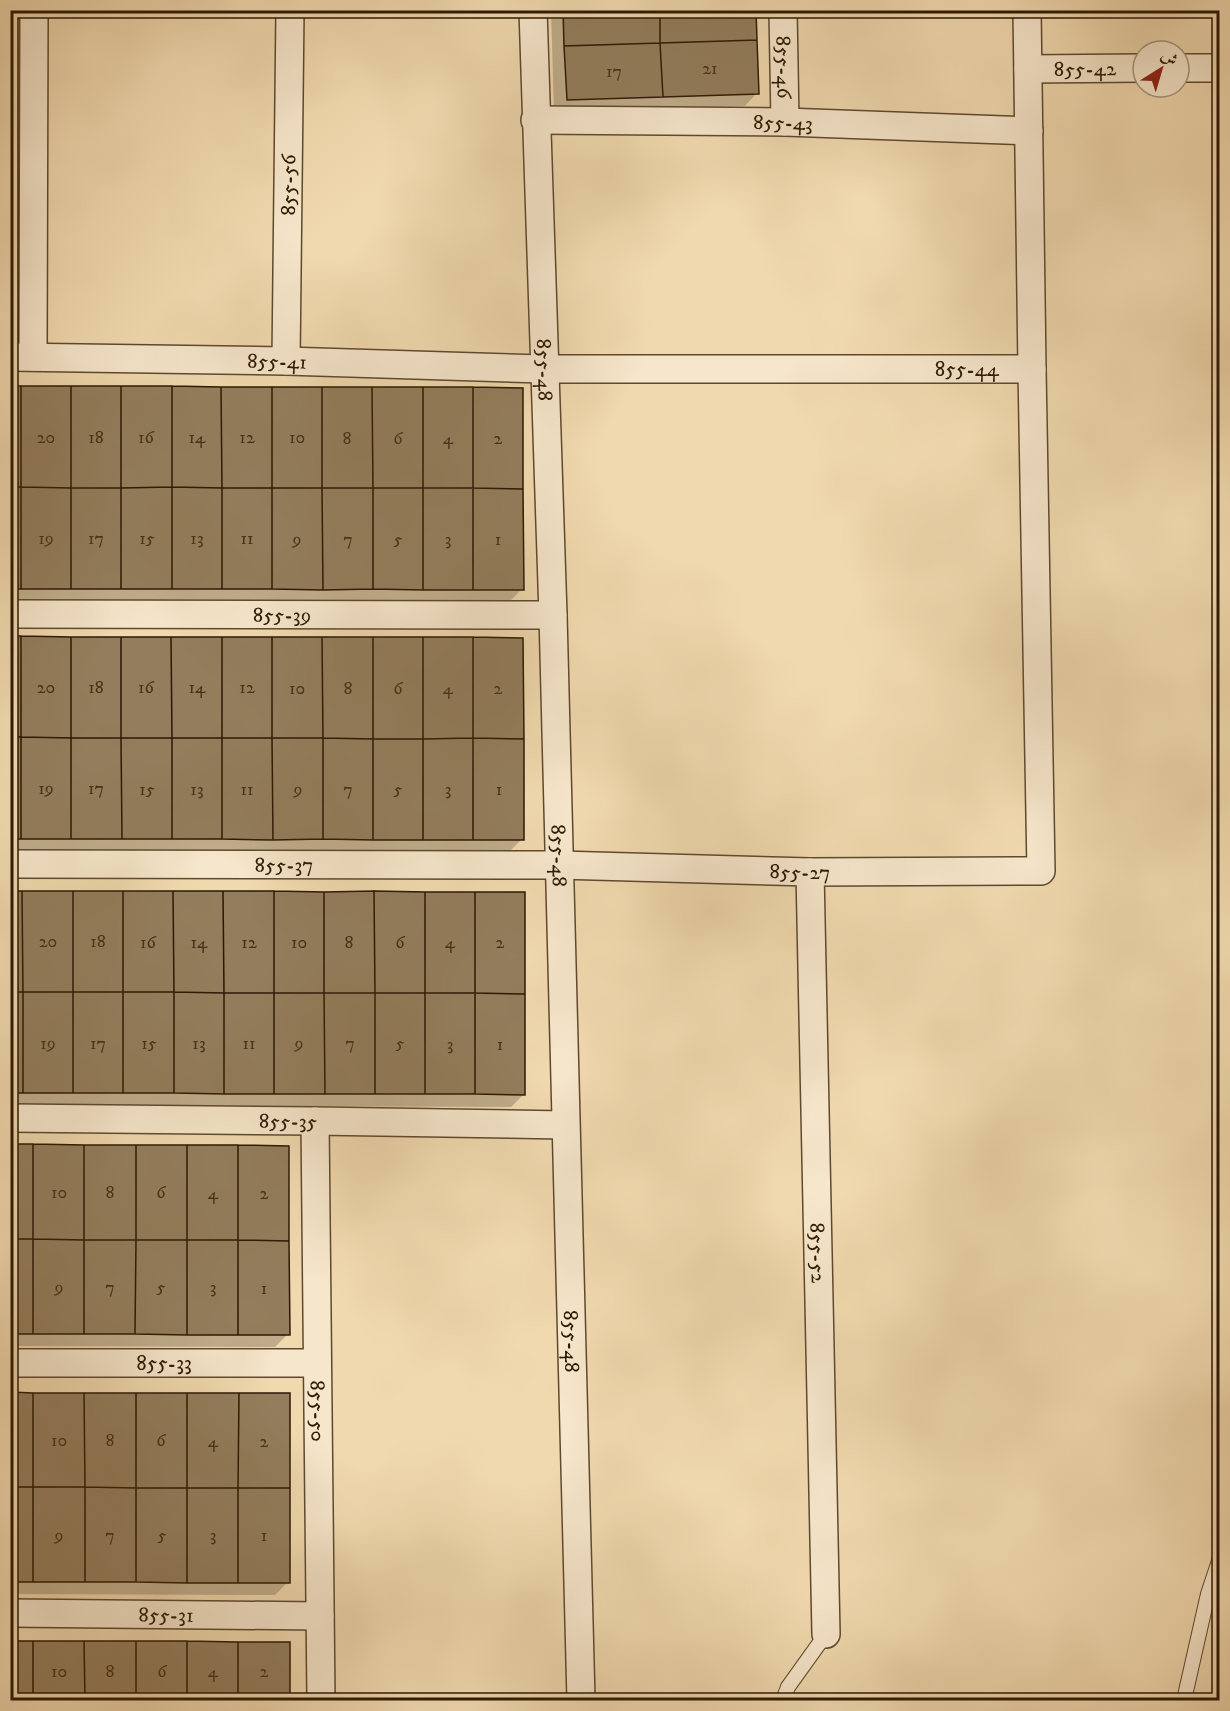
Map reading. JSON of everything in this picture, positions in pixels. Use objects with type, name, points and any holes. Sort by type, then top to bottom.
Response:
[{"type":"street","points":[[22,357],[34,10]]},
{"type":"street","name":"855-56","points":[[286,361],[290,10]]},
{"type":"street","name":"855-48","points":[[533,10],[553,615],[581,1701]]},
{"type":"street","name":"855-46","points":[[783,10],[785,122]]},
{"type":"street","points":[[1027,10],[1032,369]]},
{"type":"street","name":"855-42","points":[[1028,69],[1131,68]]},
{"type":"street","points":[[1191,68],[1220,68]]},
{"type":"street","name":"855-43","points":[[535,120],[785,122],[1029,131]]},
{"type":"street","name":"855-41","points":[[22,357],[286,361],[544,369]]},
{"type":"street","name":"855-44","points":[[544,369],[1032,369]]},
{"type":"street","name":"855-27","points":[[559,865],[810,872],[1041,871],[1032,369]]},
{"type":"street","name":"855-39","points":[[10,614],[553,615]]},
{"type":"street","name":"855-37","points":[[10,864],[559,865]]},
{"type":"street","name":"855-52","points":[[810,872],[826,1634]]},
{"type":"street","name":"855-35","points":[[10,1118],[315,1120],[565,1125]]},
{"type":"street","name":"855-50","points":[[315,1120],[321,1701]]},
{"type":"street","name":"855-33","points":[[10,1363],[317,1363]]},
{"type":"street","name":"855-31","points":[[10,1612],[320,1616]]},
{"type":"lane","points":[[1184,1701],[1208,1594],[1220,1558]]},
{"type":"lane","points":[[783,1701],[788,1687],[826,1634]]},
{"type":"building","points":[[563,10],[660,10],[660,43],[564,46]]},
{"type":"building","points":[[660,10],[756,10],[757,40],[660,43]]},
{"type":"building","points":[[757,40],[759,94],[663,97],[660,43]]},
{"type":"building","points":[[660,43],[663,97],[567,100],[564,46]]},
{"type":"building","points":[[10,386],[21,386],[21,487],[10,487]]},
{"type":"building","points":[[21,386],[71,386],[71,488],[21,487]]},
{"type":"building","points":[[71,386],[121,386],[121,488],[71,488]]},
{"type":"building","points":[[121,386],[172,386],[172,487],[121,488]]},
{"type":"building","points":[[172,386],[221,387],[222,488],[172,487]]},
{"type":"building","points":[[221,387],[272,387],[272,488],[222,488]]},
{"type":"building","points":[[272,387],[322,387],[322,488],[272,488]]},
{"type":"building","points":[[322,387],[372,387],[373,488],[322,488]]},
{"type":"building","points":[[372,387],[423,387],[423,488],[373,488]]},
{"type":"building","points":[[423,387],[473,387],[473,488],[423,488]]},
{"type":"building","points":[[473,387],[523,388],[523,489],[473,488]]},
{"type":"building","points":[[10,487],[21,487],[21,589],[10,589]]},
{"type":"building","points":[[21,487],[71,488],[71,589],[21,589]]},
{"type":"building","points":[[172,487],[222,488],[222,589],[172,589]]},
{"type":"building","points":[[172,487],[172,589],[121,589],[121,488]]},
{"type":"building","points":[[71,488],[121,488],[121,589],[71,589]]},
{"type":"building","points":[[222,488],[272,488],[272,589],[222,589]]},
{"type":"building","points":[[272,488],[322,488],[323,590],[272,589]]},
{"type":"building","points":[[322,488],[373,488],[373,589],[323,590]]},
{"type":"building","points":[[373,488],[423,488],[423,590],[373,589]]},
{"type":"building","points":[[423,488],[473,488],[473,590],[423,590]]},
{"type":"building","points":[[473,488],[523,489],[524,590],[473,590]]},
{"type":"building","points":[[10,636],[21,636],[21,737],[10,737]]},
{"type":"building","points":[[21,636],[71,637],[71,738],[21,737]]},
{"type":"building","points":[[71,637],[121,637],[121,738],[71,738]]},
{"type":"building","points":[[121,637],[171,637],[172,738],[121,738]]},
{"type":"building","points":[[171,637],[222,637],[222,738],[172,738]]},
{"type":"building","points":[[222,637],[272,637],[272,738],[222,738]]},
{"type":"building","points":[[272,637],[322,637],[323,738],[272,738]]},
{"type":"building","points":[[322,637],[373,637],[373,739],[323,738]]},
{"type":"building","points":[[373,637],[423,637],[423,739],[373,739]]},
{"type":"building","points":[[423,637],[473,637],[473,738],[423,739]]},
{"type":"building","points":[[473,637],[523,638],[524,739],[473,738]]},
{"type":"building","points":[[10,737],[21,737],[21,839],[10,839]]},
{"type":"building","points":[[21,737],[71,738],[71,839],[21,839]]},
{"type":"building","points":[[71,738],[121,738],[122,839],[71,839]]},
{"type":"building","points":[[121,738],[172,738],[172,839],[122,839]]},
{"type":"building","points":[[172,738],[222,738],[222,839],[172,839]]},
{"type":"building","points":[[222,738],[272,738],[273,840],[222,839]]},
{"type":"building","points":[[272,738],[323,738],[323,839],[273,840]]},
{"type":"building","points":[[323,738],[373,739],[373,840],[323,839]]},
{"type":"building","points":[[473,738],[473,840],[423,840],[423,739]]},
{"type":"building","points":[[473,738],[524,739],[524,840],[473,840]]},
{"type":"building","points":[[373,739],[423,739],[423,840],[373,840]]},
{"type":"building","points":[[10,891],[22,891],[23,992],[10,992]]},
{"type":"building","points":[[22,891],[73,891],[73,992],[23,992]]},
{"type":"building","points":[[73,891],[123,891],[123,992],[73,992]]},
{"type":"building","points":[[123,891],[173,891],[174,992],[123,992]]},
{"type":"building","points":[[173,891],[223,891],[224,993],[174,992]]},
{"type":"building","points":[[223,891],[274,891],[274,993],[224,993]]},
{"type":"building","points":[[274,891],[324,892],[324,993],[274,993]]},
{"type":"building","points":[[374,891],[425,892],[425,993],[375,993]]},
{"type":"building","points":[[374,891],[375,993],[324,993],[324,892]]},
{"type":"building","points":[[425,892],[475,892],[475,993],[425,993]]},
{"type":"building","points":[[475,892],[525,892],[525,994],[475,993]]},
{"type":"building","points":[[10,992],[23,992],[23,1093],[10,1093]]},
{"type":"building","points":[[23,992],[73,992],[73,1093],[23,1093]]},
{"type":"building","points":[[73,992],[123,992],[123,1093],[73,1093]]},
{"type":"building","points":[[123,992],[174,992],[174,1093],[123,1093]]},
{"type":"building","points":[[174,992],[224,993],[224,1094],[174,1093]]},
{"type":"building","points":[[224,993],[274,993],[274,1094],[224,1094]]},
{"type":"building","points":[[274,993],[324,993],[325,1094],[274,1094]]},
{"type":"building","points":[[324,993],[375,993],[375,1094],[325,1094]]},
{"type":"building","points":[[375,993],[425,993],[425,1094],[375,1094]]},
{"type":"building","points":[[425,993],[475,993],[475,1094],[425,1094]]},
{"type":"building","points":[[475,993],[525,994],[525,1095],[475,1094]]},
{"type":"building","points":[[10,1144],[33,1144],[33,1239],[10,1239]]},
{"type":"building","points":[[33,1144],[84,1145],[84,1240],[33,1239]]},
{"type":"building","points":[[84,1145],[136,1145],[136,1240],[84,1240]]},
{"type":"building","points":[[136,1145],[187,1145],[187,1240],[136,1240]]},
{"type":"building","points":[[187,1145],[238,1145],[238,1240],[187,1240]]},
{"type":"building","points":[[238,1145],[289,1146],[289,1241],[238,1240]]},
{"type":"building","points":[[10,1239],[33,1239],[33,1334],[10,1334]]},
{"type":"building","points":[[33,1239],[84,1240],[84,1334],[33,1334]]},
{"type":"building","points":[[84,1240],[136,1240],[135,1334],[84,1334]]},
{"type":"building","points":[[136,1240],[187,1240],[187,1335],[135,1334]]},
{"type":"building","points":[[187,1240],[238,1240],[238,1335],[187,1335]]},
{"type":"building","points":[[238,1240],[289,1241],[290,1335],[238,1335]]},
{"type":"building","points":[[10,1392],[33,1393],[33,1487],[10,1487]]},
{"type":"building","points":[[33,1393],[84,1393],[85,1487],[33,1487]]},
{"type":"building","points":[[84,1393],[136,1393],[136,1488],[85,1487]]},
{"type":"building","points":[[136,1393],[187,1393],[187,1488],[136,1488]]},
{"type":"building","points":[[187,1393],[239,1393],[238,1488],[187,1488]]},
{"type":"building","points":[[239,1393],[290,1393],[290,1488],[238,1488]]},
{"type":"building","points":[[10,1487],[33,1487],[33,1582],[10,1582]]},
{"type":"building","points":[[33,1487],[85,1487],[85,1582],[33,1582]]},
{"type":"building","points":[[85,1487],[136,1488],[136,1582],[85,1582]]},
{"type":"building","points":[[136,1488],[187,1488],[187,1583],[136,1582]]},
{"type":"building","points":[[187,1488],[238,1488],[238,1583],[187,1583]]},
{"type":"building","points":[[238,1488],[290,1488],[290,1583],[238,1583]]},
{"type":"building","points":[[10,1641],[33,1641],[33,1700],[10,1700]]},
{"type":"building","points":[[33,1641],[84,1641],[85,1700],[33,1700]]},
{"type":"building","points":[[84,1641],[136,1641],[136,1700],[85,1700]]},
{"type":"building","points":[[136,1641],[187,1641],[187,1700],[136,1700]]},
{"type":"building","points":[[187,1641],[238,1642],[238,1700],[187,1700]]},
{"type":"building","points":[[238,1642],[290,1642],[290,1700],[238,1700]]}]
